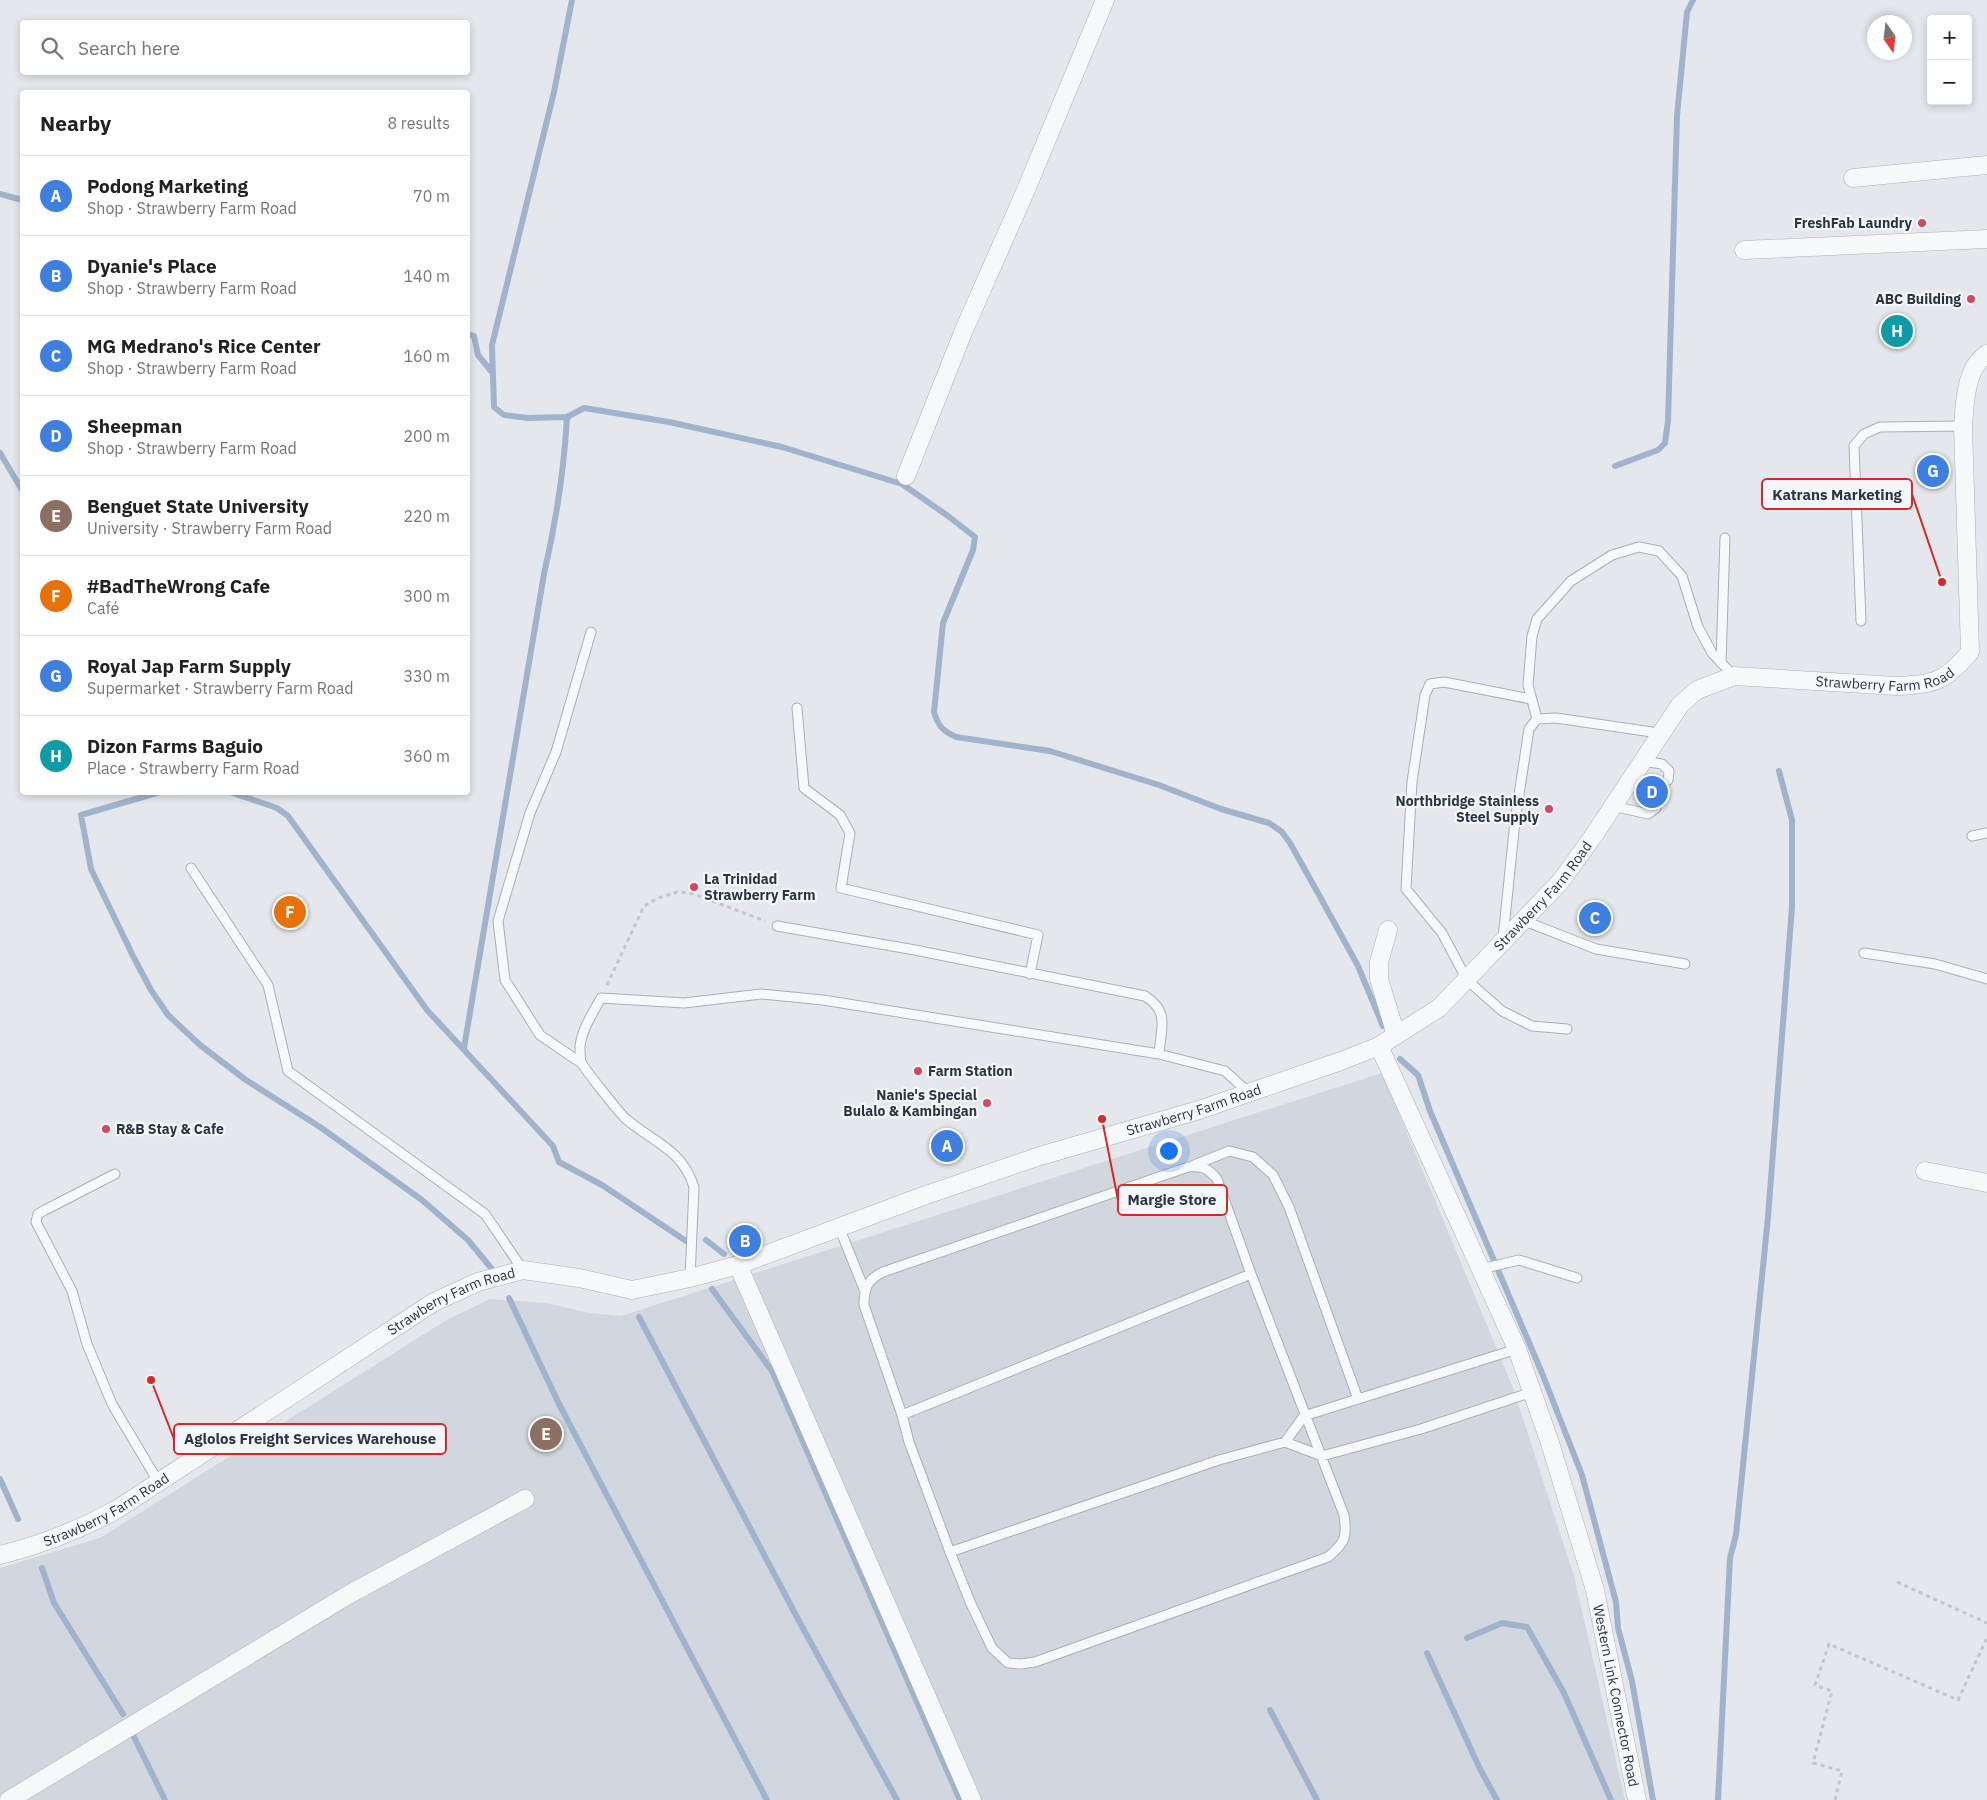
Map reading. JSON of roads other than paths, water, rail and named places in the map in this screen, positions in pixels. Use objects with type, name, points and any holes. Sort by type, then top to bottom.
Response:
[{"type":"street","points":[[906,476],[957,347],[1106,0]]},
{"type":"street","points":[[1853,178],[1987,165]]},
{"type":"street","points":[[1744,250],[1987,240]]},
{"type":"street","name":"Strawberry Farm Road","points":[[0,1555],[82,1528],[116,1510],[434,1302],[478,1282],[523,1270],[578,1278],[632,1290],[690,1278],[738,1265],[926,1195],[1040,1156],[1193,1112],[1341,1062],[1379,1046],[1439,1008],[1561,881],[1659,733],[1680,705],[1697,690],[1734,676],[1896,686],[1922,685],[1954,672],[1970,652],[1963,426],[1967,390],[1973,373],[1987,354]]},
{"type":"street","points":[[1388,930],[1379,962],[1379,979],[1396,1035]]},
{"type":"street","name":"Western Link Connector Road","points":[[1379,1046],[1485,1268],[1517,1348],[1576,1524],[1595,1590],[1637,1800]]},
{"type":"street","points":[[1925,1171],[1987,1183]]},
{"type":"street","points":[[738,1265],[972,1800]]},
{"type":"street","points":[[9,1800],[348,1596],[525,1499]]},
{"type":"lane","points":[[1861,621],[1854,446],[1864,434],[1880,427],[1963,426]]},
{"type":"lane","points":[[1721,663],[1725,538]]},
{"type":"lane","points":[[1537,719],[1530,699],[1528,685],[1532,636],[1537,619],[1571,581],[1612,556],[1639,547],[1660,551],[1682,576],[1698,627],[1712,653],[1734,676]]},
{"type":"lane","points":[[591,632],[556,752],[530,813],[498,921],[506,980],[540,1035],[581,1063],[624,1118],[664,1145],[683,1161],[694,1187],[690,1278]]},
{"type":"lane","points":[[1530,699],[1444,682],[1430,684],[1425,695],[1412,782],[1406,889],[1442,933],[1467,980],[1502,1011],[1532,1026],[1567,1029]]},
{"type":"lane","points":[[796,708],[804,788],[840,815],[850,833],[841,888],[1038,935],[1030,974]]},
{"type":"lane","points":[[1503,941],[1515,820],[1529,729],[1537,719],[1556,718],[1659,733]]},
{"type":"lane","points":[[1642,760],[1662,764],[1669,771],[1668,780]]},
{"type":"lane","points":[[1612,806],[1648,814],[1656,808]]},
{"type":"lane","points":[[1972,836],[1987,833]]},
{"type":"lane","points":[[191,868],[268,985],[288,1071],[485,1214],[523,1270]]},
{"type":"lane","points":[[1522,920],[1596,949],[1685,964]]},
{"type":"lane","points":[[777,926],[915,950],[1145,996],[1156,1003],[1162,1017],[1159,1054]]},
{"type":"lane","points":[[1864,953],[1935,964],[1987,979]]},
{"type":"lane","points":[[581,1063],[580,1048],[582,1035],[601,998],[684,1003],[770,995],[823,1000],[1159,1054],[1225,1071],[1249,1093]]},
{"type":"lane","points":[[864,1289],[872,1278],[883,1272],[1230,1151],[1253,1157],[1273,1175],[1289,1207],[1358,1399]]},
{"type":"lane","points":[[839,1227],[864,1289],[864,1305],[912,1449],[971,1604],[992,1648],[1008,1663],[1035,1662],[1328,1556],[1340,1547],[1346,1534],[1344,1515],[1322,1456],[1304,1416],[1217,1179],[1209,1169],[1202,1166],[1188,1167]]},
{"type":"lane","points":[[115,1174],[38,1214],[36,1222],[72,1291],[87,1344],[112,1404],[159,1483]]},
{"type":"lane","points":[[1485,1268],[1519,1260],[1577,1278]]},
{"type":"lane","points":[[902,1415],[1251,1274]]},
{"type":"lane","points":[[1285,1442],[1304,1416],[1517,1348]]},
{"type":"lane","points":[[950,1552],[1219,1460],[1285,1442],[1322,1456],[1421,1429],[1532,1392]]},
{"type":"waterway","points":[[572,0],[554,92],[492,345],[494,407],[504,415],[528,418],[567,417],[584,408],[669,422],[782,447],[902,484],[948,516],[975,537],[973,550],[943,623],[934,712],[942,728],[956,737],[1050,751],[1159,785],[1221,809],[1269,823],[1282,832],[1290,843],[1358,966],[1383,1026]]},
{"type":"waterway","points":[[1615,466],[1658,450],[1665,443],[1668,421],[1677,116],[1687,12],[1693,0]]},
{"type":"waterway","points":[[0,194],[20,199]]},
{"type":"waterway","points":[[470,335],[474,336],[478,355],[491,371]]},
{"type":"waterway","points":[[464,1048],[544,574],[556,516],[562,477],[567,417]]},
{"type":"waterway","points":[[0,453],[20,487]]},
{"type":"waterway","points":[[1718,1800],[1730,1558],[1736,1535],[1768,1217],[1792,907],[1792,820],[1779,771]]},
{"type":"waterway","points":[[150,795],[81,815],[91,869],[134,958],[151,990],[168,1015],[200,1045],[246,1080],[320,1127],[422,1200],[468,1240],[496,1274]]},
{"type":"waterway","points":[[239,795],[277,808],[288,816],[427,1010],[553,1146],[559,1162],[602,1185],[686,1241]]},
{"type":"waterway","points":[[1400,1059],[1418,1075],[1430,1111],[1542,1373],[1582,1475],[1616,1602],[1618,1628],[1632,1681],[1653,1800]]},
{"type":"waterway","points":[[706,1240],[724,1254]]},
{"type":"waterway","points":[[712,1289],[772,1371],[960,1800]]},
{"type":"waterway","points":[[509,1298],[559,1404],[767,1800]]},
{"type":"waterway","points":[[639,1317],[799,1621],[897,1800]]},
{"type":"waterway","points":[[0,1479],[18,1519]]},
{"type":"waterway","points":[[42,1568],[54,1603],[123,1714]]},
{"type":"waterway","points":[[1467,1638],[1502,1623],[1527,1627],[1564,1693],[1611,1800]]},
{"type":"waterway","points":[[1427,1653],[1480,1769],[1497,1800]]},
{"type":"waterway","points":[[1270,1710],[1317,1800]]},
{"type":"waterway","points":[[132,1733],[165,1800]]},
{"type":"place","name":"FreshFab Laundry","points":[[1922,223]]},
{"type":"place","name":"ABC Building","points":[[1971,299]]},
{"type":"place","name":"Dizon Farms Baguio","points":[[1897,331]]},
{"type":"place","name":"Royal Jap Farm Supply","points":[[1933,471]]},
{"type":"place","name":"Katrans Marketing","points":[[1942,582]]},
{"type":"place","name":"Sheepman","points":[[1652,792]]},
{"type":"place","name":"Northbridge Stainless Steel Supply","points":[[1549,809]]},
{"type":"place","name":"La Trinidad Strawberry Farm","points":[[694,887]]},
{"type":"place","name":"#BadTheWrong Cafe","points":[[290,912]]},
{"type":"place","name":"MG Medrano's Rice Center","points":[[1595,918]]},
{"type":"place","name":"Farm Station","points":[[918,1071]]},
{"type":"place","name":"Nanie's Special Bulalo & Kambingan","points":[[987,1103]]},
{"type":"place","name":"Margie Store","points":[[1102,1119]]},
{"type":"place","name":"R&B Stay & Cafe","points":[[106,1129]]},
{"type":"place","name":"Podong Marketing","points":[[947,1146]]},
{"type":"place","name":"Dyanie's Place","points":[[745,1241]]},
{"type":"place","name":"Aglolos Freight Services Warehouse","points":[[151,1380]]},
{"type":"place","name":"Benguet State University","points":[[546,1434]]}]
